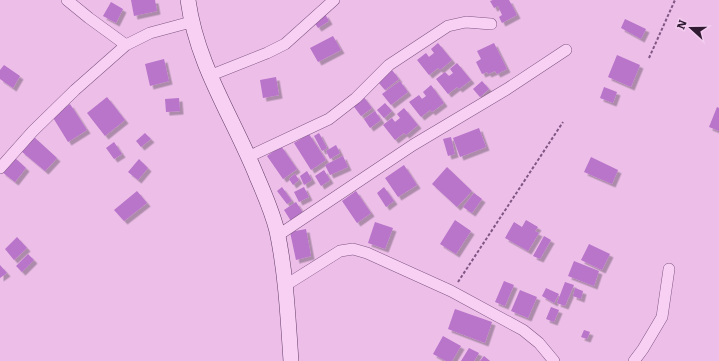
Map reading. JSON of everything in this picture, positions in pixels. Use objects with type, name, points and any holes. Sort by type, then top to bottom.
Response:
[{"type":"street","points":[[67,0],[126,45]]},
{"type":"street","points":[[188,0],[191,22],[209,76],[258,178],[277,236],[286,285],[291,361]]},
{"type":"street","points":[[209,76],[285,44],[328,2]]},
{"type":"street","points":[[0,168],[33,130],[126,45],[150,32],[191,22]]},
{"type":"street","points":[[248,157],[329,119],[356,98],[389,65],[448,26],[466,22],[491,24]]},
{"type":"street","points":[[277,236],[414,145],[507,89],[566,50]]},
{"type":"street","points":[[286,285],[340,251],[353,249],[367,253],[451,291],[523,330],[539,343],[554,361]]},
{"type":"street","points":[[634,361],[662,317],[669,270]]},
{"type":"path","points":[[649,58],[675,0]]},
{"type":"path","points":[[451,291],[563,122]]},
{"type":"building","points":[[131,0],[155,0],[157,11],[134,16]]},
{"type":"building","points":[[509,0],[517,15],[502,23],[499,17],[502,15],[498,6],[494,8],[490,1]]},
{"type":"building","points":[[111,2],[123,9],[116,23],[103,16]]},
{"type":"building","points":[[325,14],[329,21],[318,28],[314,22]]},
{"type":"building","points":[[625,19],[646,29],[641,39],[621,28]]},
{"type":"building","points":[[333,36],[341,50],[318,62],[310,48]]},
{"type":"building","points":[[438,43],[452,60],[440,70],[438,68],[429,75],[417,60],[426,53],[429,57],[434,53],[431,49]]},
{"type":"building","points":[[494,43],[507,69],[497,74],[495,71],[488,74],[487,72],[482,74],[476,62],[481,59],[477,51]]},
{"type":"building","points":[[617,55],[640,65],[631,87],[608,77]]},
{"type":"building","points":[[164,59],[169,81],[150,86],[145,64]]},
{"type":"building","points":[[457,63],[471,80],[459,89],[457,87],[448,94],[436,79],[445,72],[449,76],[453,73],[450,69]]},
{"type":"building","points":[[4,65],[20,76],[13,88],[0,79],[0,70]]},
{"type":"building","points":[[392,70],[399,79],[385,90],[378,82]]},
{"type":"building","points":[[276,77],[279,95],[263,98],[260,80]]},
{"type":"building","points":[[400,81],[408,92],[391,105],[382,94]]},
{"type":"building","points":[[482,81],[489,89],[480,97],[473,89]]},
{"type":"building","points":[[431,85],[444,103],[432,112],[430,110],[421,117],[409,102],[419,95],[422,99],[426,96],[423,92]]},
{"type":"building","points":[[604,87],[617,92],[613,103],[600,98]]},
{"type":"building","points":[[363,96],[372,108],[361,116],[352,104]]},
{"type":"building","points":[[107,97],[125,120],[105,136],[87,113]]},
{"type":"building","points":[[179,98],[180,111],[166,112],[165,99]]},
{"type":"building","points":[[385,103],[392,111],[384,118],[377,110]]},
{"type":"building","points":[[70,104],[87,130],[68,142],[52,116]]},
{"type":"building","points":[[717,107],[719,108],[719,131],[709,127]]},
{"type":"building","points":[[404,108],[418,125],[406,135],[404,133],[395,140],[383,125],[392,118],[395,122],[400,118],[397,114]]},
{"type":"building","points":[[375,111],[381,120],[370,128],[364,119]]},
{"type":"building","points":[[479,128],[486,147],[460,157],[453,138]]},
{"type":"building","points":[[145,133],[151,139],[141,147],[136,141]]},
{"type":"building","points":[[319,133],[327,148],[322,151],[314,136]]},
{"type":"building","points":[[309,134],[326,160],[311,170],[294,143]]},
{"type":"building","points":[[34,137],[57,158],[45,171],[21,151]]},
{"type":"building","points":[[451,137],[455,154],[448,156],[443,139]]},
{"type":"building","points":[[114,142],[122,154],[114,159],[106,148]]},
{"type":"building","points":[[336,145],[340,153],[330,159],[326,151]]},
{"type":"building","points":[[281,146],[297,169],[283,179],[267,156]]},
{"type":"building","points":[[343,156],[348,167],[330,175],[325,165]]},
{"type":"building","points":[[14,157],[26,168],[15,182],[2,172]]},
{"type":"building","points":[[591,157],[618,170],[612,184],[584,172]]},
{"type":"building","points":[[139,159],[148,168],[138,180],[128,172]]},
{"type":"building","points":[[404,165],[417,185],[398,197],[385,178]]},
{"type":"building","points":[[447,167],[472,191],[457,207],[432,184]]},
{"type":"building","points":[[324,170],[330,180],[321,186],[315,176]]},
{"type":"building","points":[[307,171],[312,180],[304,185],[300,176]]},
{"type":"building","points":[[295,174],[299,180],[293,185],[289,179]]},
{"type":"building","points":[[282,187],[292,201],[287,204],[277,191]]},
{"type":"building","points":[[304,187],[309,197],[299,202],[294,192]]},
{"type":"building","points":[[384,187],[394,201],[386,207],[377,193]]},
{"type":"building","points":[[137,191],[147,203],[124,221],[114,210]]},
{"type":"building","points":[[356,191],[371,213],[357,223],[342,201]]},
{"type":"building","points":[[474,193],[482,199],[472,213],[463,207]]},
{"type":"building","points":[[296,202],[303,213],[291,221],[284,210]]},
{"type":"building","points":[[455,220],[471,231],[456,254],[440,244]]},
{"type":"building","points":[[526,220],[538,227],[535,231],[539,233],[528,251],[505,238],[514,222],[522,227]]},
{"type":"building","points":[[375,222],[393,228],[385,249],[368,243]]},
{"type":"building","points":[[306,229],[311,256],[296,260],[290,232]]},
{"type":"building","points":[[544,236],[551,240],[540,259],[533,256]]},
{"type":"building","points":[[17,237],[27,248],[14,260],[5,249]]},
{"type":"building","points":[[589,244],[610,254],[602,270],[581,260]]},
{"type":"building","points":[[28,254],[34,260],[22,272],[16,266]]},
{"type":"building","points":[[574,261],[599,271],[594,286],[568,276]]},
{"type":"building","points":[[0,265],[7,273],[0,278]]},
{"type":"building","points":[[504,281],[514,285],[505,306],[495,302]]},
{"type":"building","points":[[565,282],[574,285],[565,306],[557,303]]},
{"type":"building","points":[[546,288],[559,294],[554,303],[542,296]]},
{"type":"building","points":[[575,288],[583,291],[581,299],[573,296]]},
{"type":"building","points":[[520,290],[537,297],[528,318],[511,311]]},
{"type":"building","points":[[551,307],[559,310],[554,322],[546,319]]},
{"type":"building","points":[[455,309],[492,322],[485,343],[448,329]]},
{"type":"building","points":[[584,330],[590,332],[587,339],[581,337]]},
{"type":"building","points":[[443,336],[461,346],[452,361],[446,361],[433,354]]},
{"type":"building","points":[[469,348],[479,353],[474,361],[461,361]]},
{"type":"building","points":[[484,356],[490,361],[480,361]]}]
